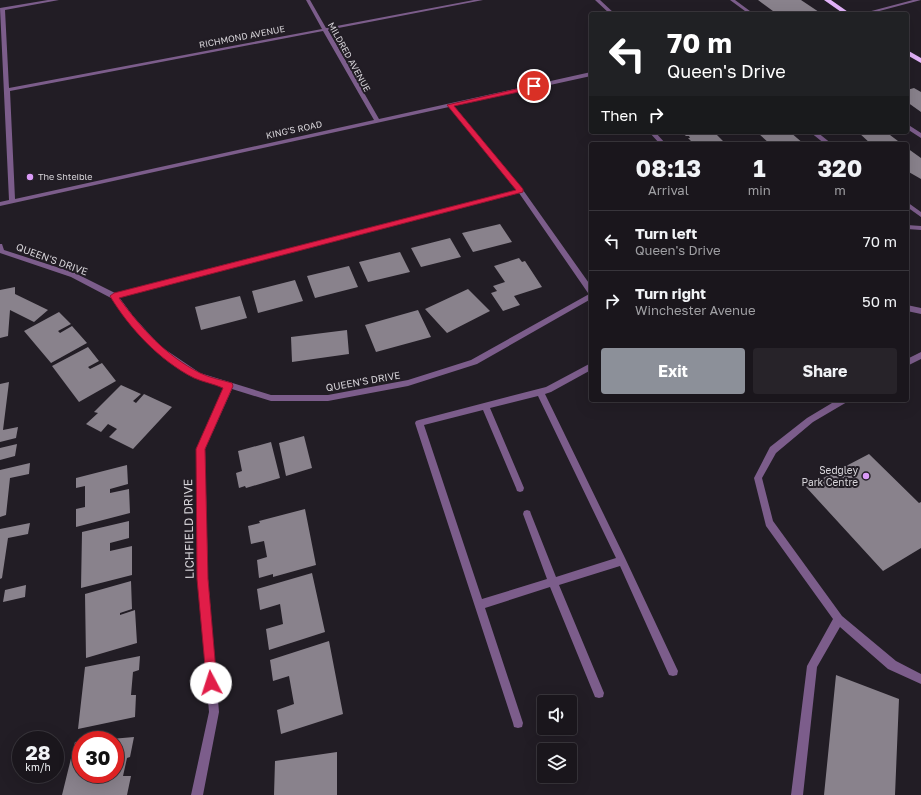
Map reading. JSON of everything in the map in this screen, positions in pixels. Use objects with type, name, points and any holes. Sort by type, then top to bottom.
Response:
[{"type":"highway","points":[[827,0],[845,12]]},
{"type":"highway","points":[[909,53],[921,61]]},
{"type":"street","points":[[12,202],[1,9],[57,0]]},
{"type":"street","name":"MILDRED AVENUE","points":[[308,0],[377,121]]},
{"type":"street","name":"RICHMOND AVENUE","points":[[6,90],[481,0]]},
{"type":"street","points":[[597,0],[610,12]]},
{"type":"street","points":[[732,0],[749,12]]},
{"type":"street","points":[[871,12],[919,1]]},
{"type":"street","name":"KING'S ROAD","points":[[0,204],[589,74]]},
{"type":"street","points":[[450,105],[520,191],[589,288]]},
{"type":"street","points":[[909,127],[921,136]]},
{"type":"street","points":[[654,134],[661,142]]},
{"type":"street","points":[[816,134],[826,142]]},
{"type":"street","points":[[114,296],[520,191]]},
{"type":"street","points":[[909,206],[921,215]]},
{"type":"street","points":[[909,227],[921,228]]},
{"type":"street","name":"QUEEN'S DRIVE","points":[[0,250],[73,275],[114,296],[130,318],[157,348],[197,375],[271,398],[328,398],[408,383],[474,362],[589,297]]},
{"type":"street","points":[[909,308],[921,311]]},
{"type":"street","points":[[909,362],[921,355]]},
{"type":"street","points":[[518,723],[419,423],[548,390],[589,367]]},
{"type":"street","name":"LICHFIELD DRIVE","points":[[197,795],[214,712],[203,579],[200,449],[229,386]]},
{"type":"street","points":[[540,392],[673,671]]},
{"type":"street","points":[[841,402],[810,420],[773,450],[758,478],[770,523],[839,619],[892,665],[920,679]]},
{"type":"street","points":[[485,406],[520,488]]},
{"type":"street","points":[[526,514],[600,693]]},
{"type":"street","points":[[480,605],[622,562]]},
{"type":"street","points":[[797,795],[812,666],[839,619]]},
{"type":"building","points":[[758,0],[801,0],[819,12],[790,12],[774,12]]},
{"type":"building","points":[[914,88],[921,92],[921,112],[909,103],[909,89]]},
{"type":"building","points":[[684,134],[716,134],[724,142],[692,142],[688,138],[690,138],[689,136]]},
{"type":"building","points":[[759,134],[792,134],[802,142],[768,142]]},
{"type":"building","points":[[860,134],[889,134],[899,142],[869,142]]},
{"type":"building","points":[[909,149],[921,158],[921,179],[909,172]]},
{"type":"building","points":[[500,224],[512,242],[473,252],[462,233]]},
{"type":"building","points":[[450,238],[461,257],[421,267],[411,248]]},
{"type":"building","points":[[400,252],[410,272],[368,282],[359,262]]},
{"type":"building","points":[[519,258],[522,262],[525,261],[542,287],[514,296],[520,305],[503,311],[491,293],[497,291],[493,286],[505,282],[494,266]]},
{"type":"building","points":[[349,266],[358,287],[315,298],[307,276]]},
{"type":"building","points":[[295,280],[303,301],[258,313],[252,291]]},
{"type":"building","points":[[15,287],[15,294],[48,310],[34,322],[10,310],[8,336],[0,338],[0,290]]},
{"type":"building","points":[[468,289],[490,311],[447,333],[425,309]]},
{"type":"building","points":[[240,296],[247,318],[201,330],[195,307]]},
{"type":"building","points":[[418,310],[431,337],[376,352],[365,325]]},
{"type":"building","points":[[59,312],[71,324],[58,331],[60,333],[72,326],[87,343],[51,363],[24,331]]},
{"type":"building","points":[[347,330],[349,354],[292,362],[291,337]]},
{"type":"building","points":[[88,347],[99,361],[88,367],[90,369],[102,363],[116,381],[79,402],[52,366]]},
{"type":"building","points":[[9,382],[3,430],[18,427],[16,438],[0,442],[0,384]]},
{"type":"building","points":[[121,385],[141,394],[133,401],[136,403],[144,394],[172,407],[133,449],[109,437],[117,429],[108,424],[101,432],[86,424],[98,413],[94,412]]},
{"type":"building","points":[[304,436],[312,468],[286,476],[279,443]]},
{"type":"building","points":[[271,442],[280,478],[246,488],[245,486],[239,488],[236,473],[242,471],[238,451]]},
{"type":"building","points":[[17,444],[15,456],[0,460],[0,448]]},
{"type":"building","points":[[869,454],[919,503],[921,502],[921,548],[883,571],[806,487]]},
{"type":"building","points":[[30,463],[29,474],[10,478],[6,515],[0,517],[0,470]]},
{"type":"building","points":[[127,465],[128,484],[110,489],[110,493],[129,489],[130,513],[76,527],[76,509],[85,507],[85,486],[76,488],[76,478]]},
{"type":"building","points":[[305,509],[316,565],[273,577],[273,574],[259,578],[257,560],[267,557],[264,541],[251,544],[248,526],[260,523],[259,521]]},
{"type":"building","points":[[129,521],[129,538],[110,543],[110,551],[132,546],[132,575],[81,588],[82,532]]},
{"type":"building","points":[[30,523],[28,534],[8,538],[2,578],[0,579],[0,529]]},
{"type":"building","points":[[312,573],[325,632],[269,650],[266,629],[283,624],[280,604],[260,610],[257,589]]},
{"type":"building","points":[[131,581],[132,609],[120,613],[120,615],[135,610],[137,643],[86,658],[85,594]]},
{"type":"building","points":[[26,585],[25,597],[3,602],[5,590]]},
{"type":"building","points":[[329,641],[343,714],[281,734],[277,710],[294,704],[289,676],[273,681],[270,660]]},
{"type":"building","points":[[140,656],[139,670],[133,672],[131,695],[136,695],[135,717],[78,729],[85,667]]},
{"type":"building","points":[[836,675],[899,699],[895,795],[824,795]]},
{"type":"building","points":[[134,737],[130,757],[127,758],[124,772],[124,738]]},
{"type":"building","points":[[337,752],[337,795],[274,795],[275,761]]},
{"type":"building","points":[[72,754],[72,783],[124,783],[124,776],[131,776],[127,795],[62,795]]},
{"type":"place","name":"The Shteible","points":[[30,177]]},
{"type":"place","name":"Sedgley Park Centre","points":[[866,476]]},
{"type":"route","points":[[211,683],[203,579],[200,449],[229,386],[197,375],[157,348],[130,318],[114,296],[520,191],[450,105],[534,86]]}]
